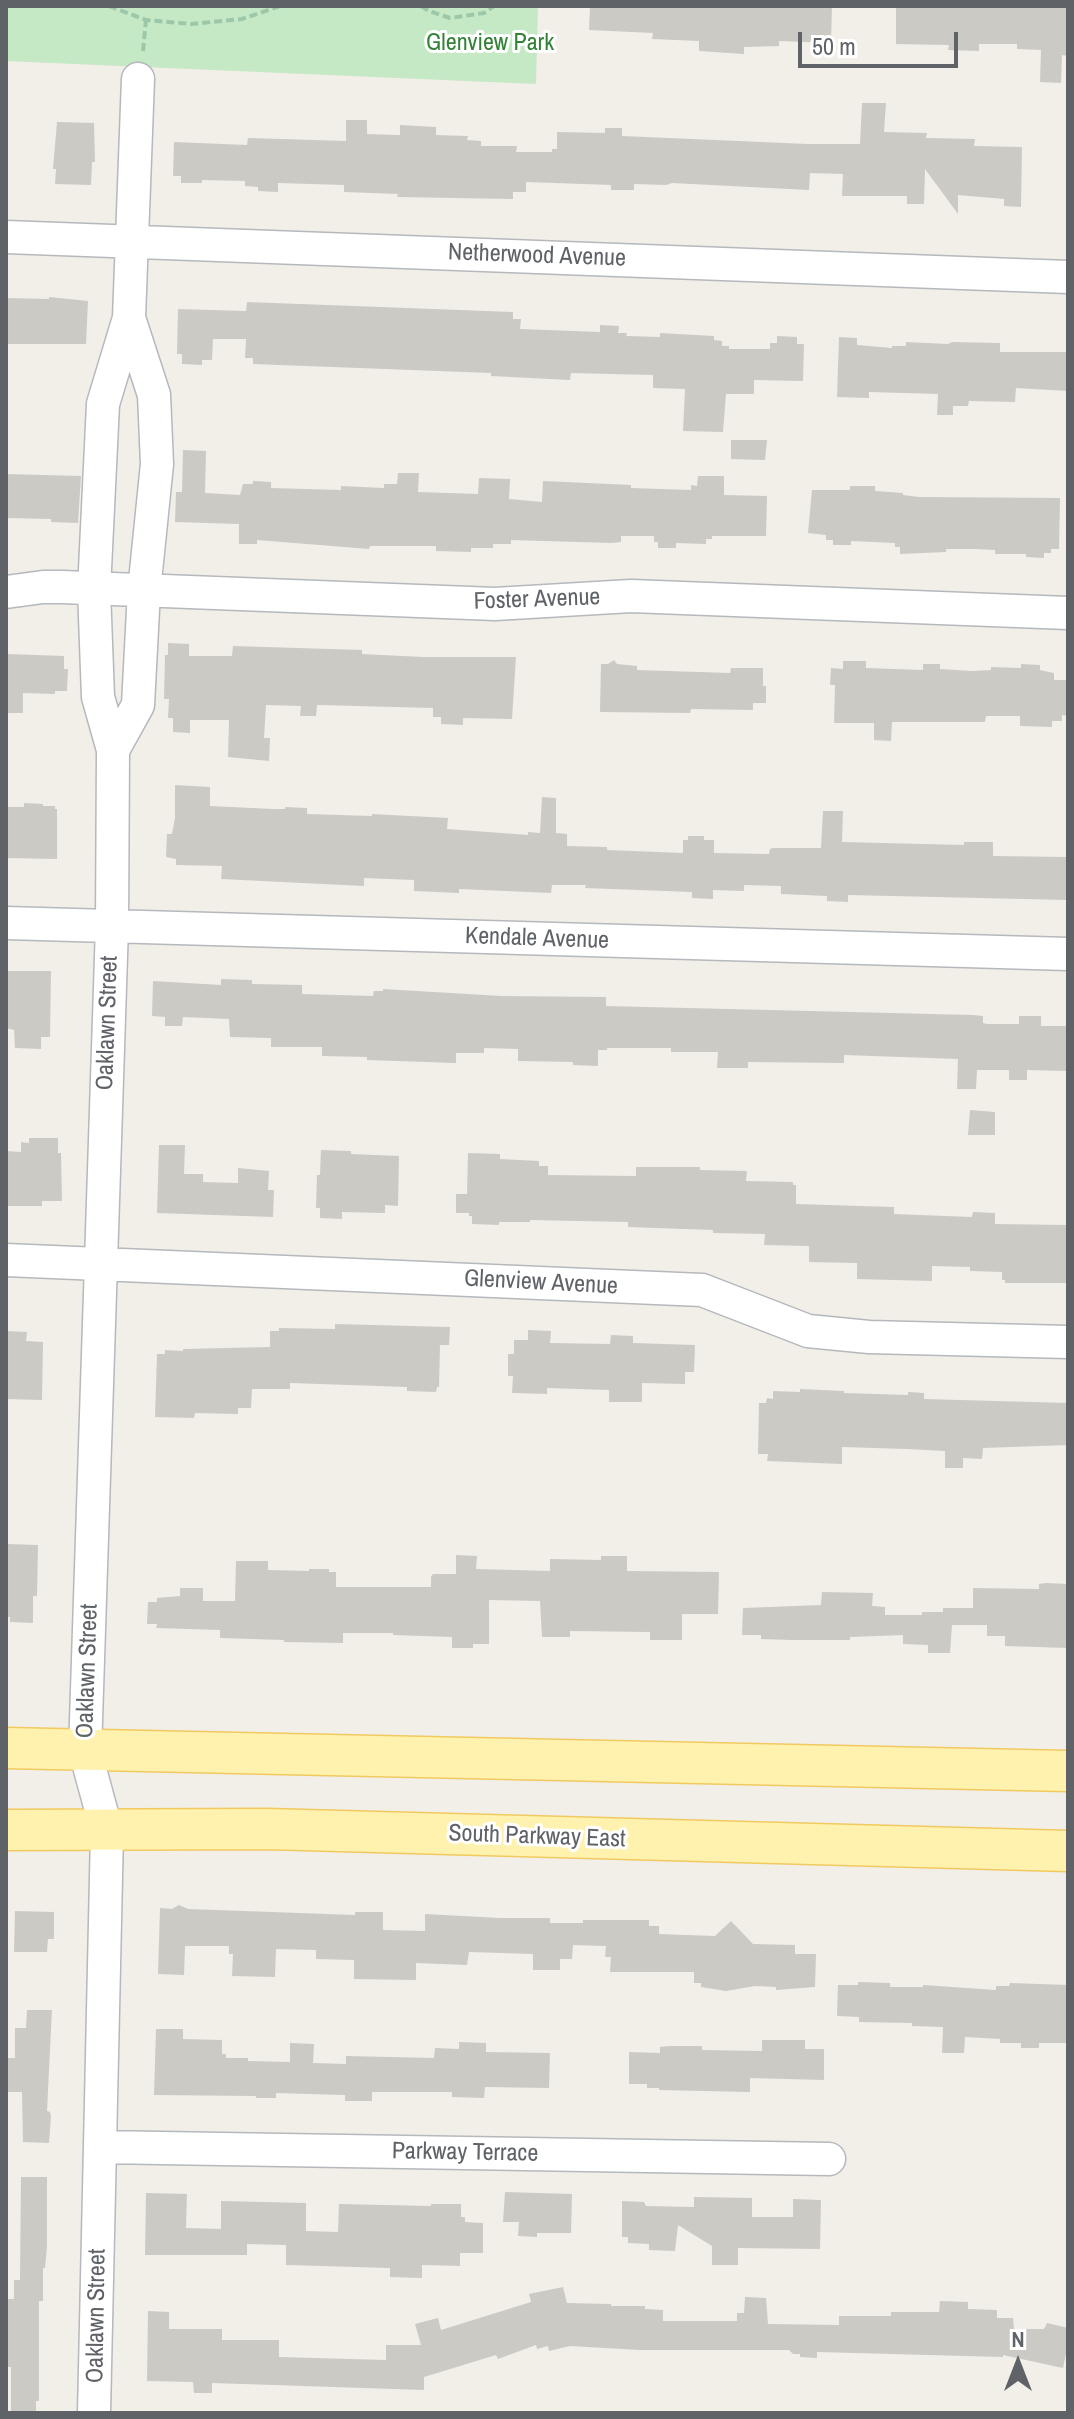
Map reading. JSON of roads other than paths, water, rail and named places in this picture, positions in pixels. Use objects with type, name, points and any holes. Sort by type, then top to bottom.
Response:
[{"type":"main road","points":[[6,1748],[1068,1771]]},
{"type":"main road","name":"South Parkway East","points":[[6,1830],[267,1829],[1068,1851]]},
{"type":"street","points":[[113,750],[98,697],[94,590],[103,404],[129,318],[140,65]]},
{"type":"street","name":"Netherwood Avenue","points":[[6,237],[1068,277]]},
{"type":"street","points":[[113,750],[138,705],[144,591],[157,464],[154,395],[129,318]]},
{"type":"street","name":"Foster Avenue","points":[[6,592],[43,587],[495,604],[631,596],[1068,613]]},
{"type":"street","name":"Oaklawn Street","points":[[94,2413],[107,1832],[85,1751],[112,926],[113,750]]},
{"type":"street","name":"Kendale Avenue","points":[[6,923],[1068,954]]},
{"type":"street","name":"Glenview Avenue","points":[[6,1260],[702,1290],[808,1331],[869,1337],[1068,1342]]},
{"type":"street","name":"Parkway Terrace","points":[[100,2147],[829,2159]]},
{"type":"park label","name":"Glenview Park","points":[[490,44]]}]
